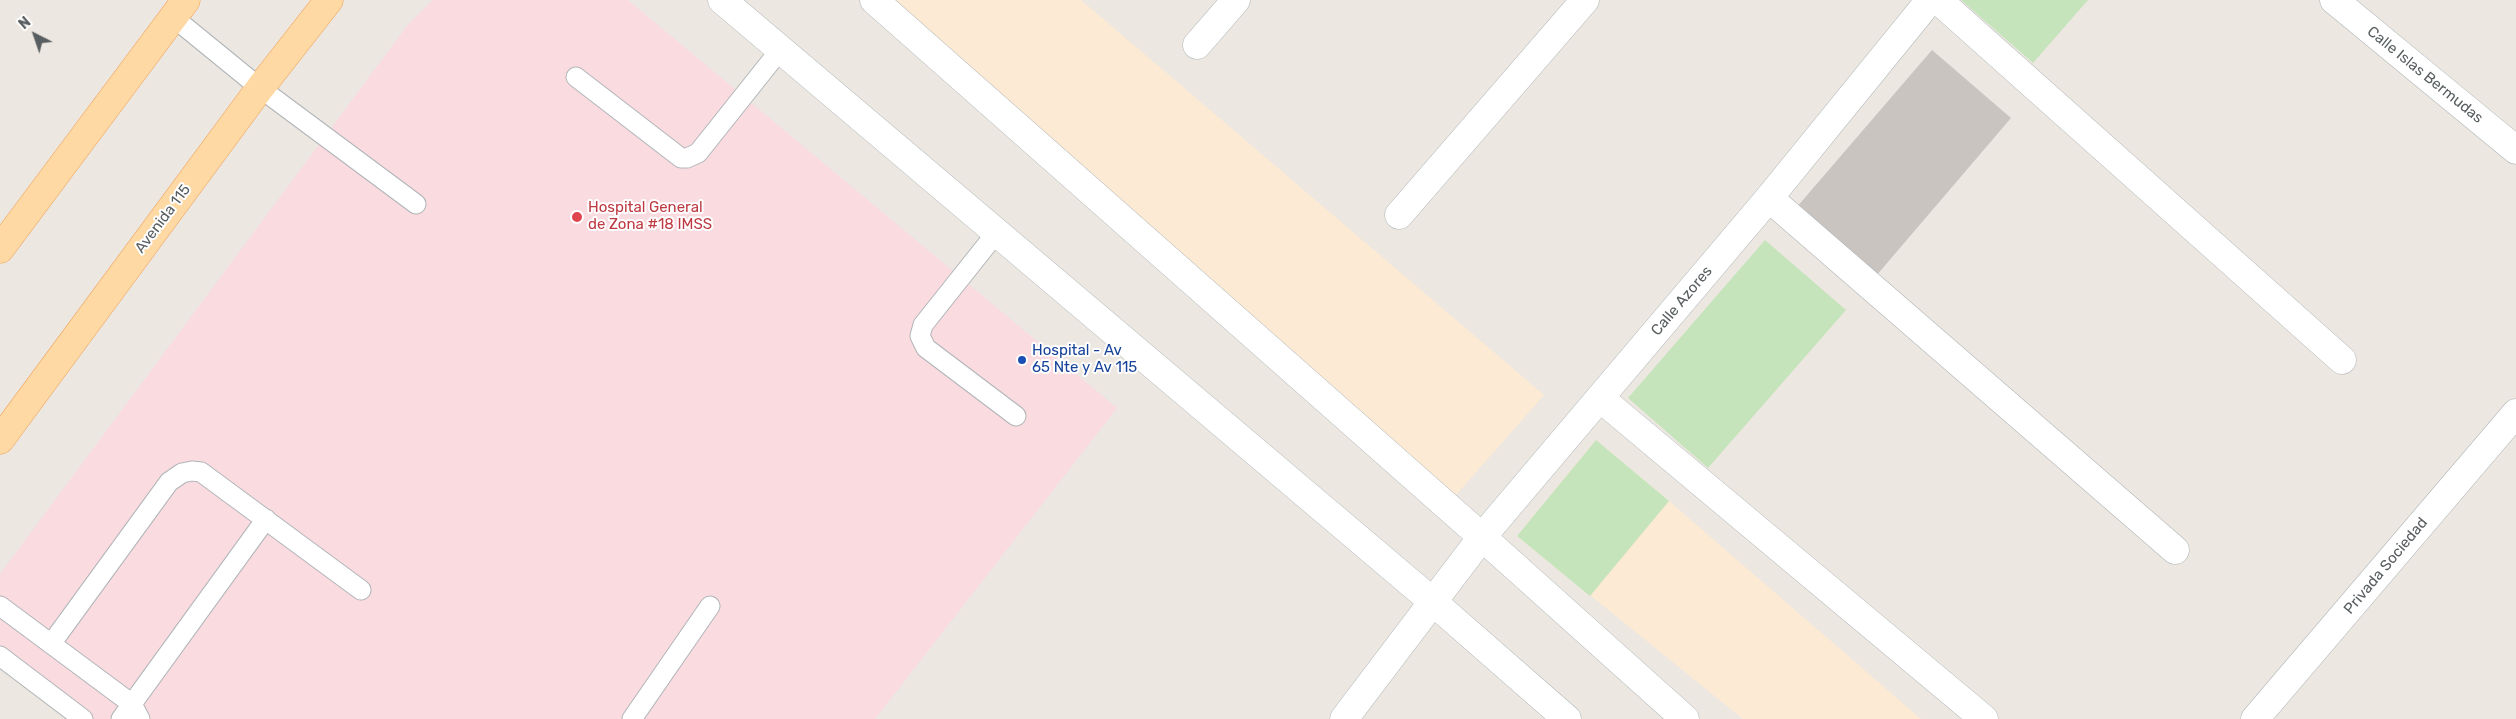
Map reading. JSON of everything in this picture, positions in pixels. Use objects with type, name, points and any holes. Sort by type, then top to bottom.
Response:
[{"type":"main road","name":"Avenida 115","points":[[0,440],[260,88],[329,0]]},
{"type":"main road","points":[[0,249],[180,9]]},
{"type":"street","points":[[722,0],[1432,601],[1567,719]]},
{"type":"street","points":[[874,0],[1482,536],[1685,719]]},
{"type":"street","points":[[1197,45],[1236,0]]},
{"type":"street","points":[[1399,215],[1585,0]]},
{"type":"street","name":"Calle Azores","points":[[1344,719],[1482,536],[1769,198],[1930,0]]},
{"type":"street","points":[[1938,0],[2342,360]]},
{"type":"street","name":"Calle Islas Bermudas","points":[[2334,0],[2516,150]]},
{"type":"street","points":[[1769,198],[2175,550]]},
{"type":"street","points":[[1600,398],[1984,719]]},
{"type":"street","name":"Privada Sociedad","points":[[2255,719],[2516,413]]},
{"type":"lane","points":[[180,9],[260,88],[416,204]]},
{"type":"lane","points":[[576,77],[681,158],[687,158],[698,153],[780,50]]},
{"type":"lane","points":[[997,232],[923,326],[920,336],[926,348],[1016,416]]},
{"type":"lane","points":[[51,644],[169,482],[182,473],[192,471],[201,472],[361,590]]},
{"type":"lane","points":[[120,719],[136,711],[266,519]]},
{"type":"lane","points":[[0,606],[136,711]]},
{"type":"lane","points":[[632,719],[710,606]]},
{"type":"lane","points":[[0,656],[83,719]]},
{"type":"shaded area","name":"Hospital General de Zona #18 IMSS","points":[[433,0],[628,0],[1117,408],[875,719],[69,719],[0,667],[0,574],[407,26]]},
{"type":"shaded area","points":[[869,0],[1081,0],[1544,395],[1441,512]]},
{"type":"shaded area","points":[[1596,440],[1921,719],[1743,719],[1517,536]]},
{"type":"green space","points":[[1961,0],[2088,0],[2033,63]]},
{"type":"green space","points":[[1765,240],[1846,310],[1708,468],[1628,398]]},
{"type":"green space","points":[[1596,440],[1669,501],[1590,596],[1517,536]]},
{"type":"building","points":[[1932,50],[2011,118],[1876,276],[1796,208]]},
{"type":"place","name":"Hospital General de Zona #18 IMSS","points":[[577,217]]},
{"type":"place","name":"Hospital - Av 65 Nte y Av 115","points":[[1022,360]]}]
